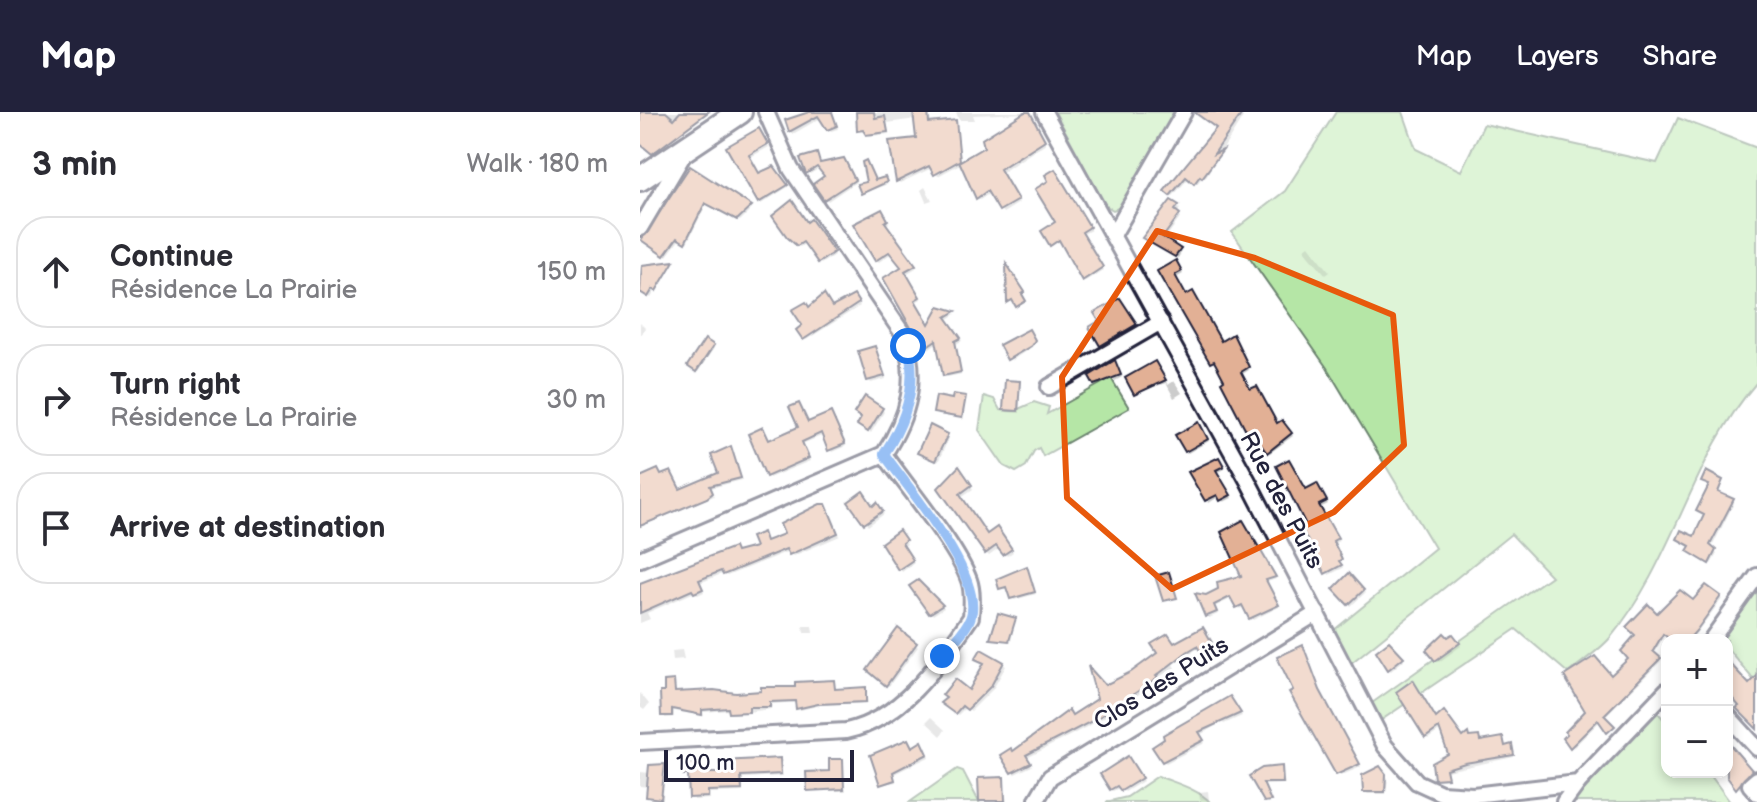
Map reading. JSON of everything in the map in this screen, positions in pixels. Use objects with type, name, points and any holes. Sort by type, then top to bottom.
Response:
[{"type":"main road","points":[[640,179],[740,112]]},
{"type":"street","points":[[640,559],[884,454],[903,420],[913,366],[903,334],[791,169],[766,112]]},
{"type":"street","name":"Rue des Puits","points":[[1044,112],[1161,322],[1385,746],[1417,782],[1441,793],[1473,795],[1578,783]]},
{"type":"street","points":[[1113,235],[1184,112]]},
{"type":"street","points":[[640,228],[688,147]]},
{"type":"street","points":[[1049,387],[1161,322]]},
{"type":"street","points":[[640,742],[846,731],[878,722],[895,711],[957,637],[971,617],[973,600],[969,580],[957,560],[884,454]]},
{"type":"street","points":[[1715,634],[1757,576]]},
{"type":"street","name":"Clos des Puits","points":[[1037,799],[1050,777],[1317,613]]},
{"type":"street","points":[[1564,802],[1578,783],[1661,696]]},
{"type":"street","points":[[1733,722],[1757,748]]},
{"type":"street","points":[[1757,779],[1750,785],[1757,793]]},
{"type":"highlighted area","points":[[1157,231],[1255,258],[1393,315],[1404,445],[1334,512],[1172,589],[1067,498],[1062,377]]},
{"type":"green space","points":[[1055,112],[1177,112],[1121,207],[1113,210],[1105,205]]},
{"type":"green space","points":[[1336,112],[1403,112],[1416,149],[1461,171],[1484,124],[1657,163],[1678,118],[1757,148],[1757,382],[1716,443],[1651,576],[1632,608],[1606,643],[1568,673],[1516,629],[1374,725],[1365,708],[1551,576],[1511,534],[1345,668],[1328,635],[1435,548],[1327,368],[1232,232],[1285,191]]},
{"type":"green space","points":[[1111,378],[1129,408],[1043,456],[1039,448],[1026,466],[1016,472],[1004,466],[979,430],[984,396],[994,399],[1000,410],[1014,411],[1034,402],[1049,407],[1047,414]]},
{"type":"green space","points":[[1757,576],[1757,684],[1733,655],[1733,634],[1716,634]]},
{"type":"green space","points":[[1652,706],[1661,716],[1661,778],[1712,778],[1730,802],[1564,802]]},
{"type":"green space","points":[[957,769],[963,771],[979,802],[910,802]]},
{"type":"green space","points":[[1158,776],[1193,790],[1210,802],[1106,802],[1127,797]]},
{"type":"building","points":[[640,112],[666,112],[674,119],[680,112],[708,112],[652,154],[640,144]]},
{"type":"building","points":[[809,112],[832,112],[837,126],[827,130],[818,116],[789,132],[785,120]]},
{"type":"building","points":[[856,112],[874,112],[875,118],[885,116],[888,132],[866,135],[863,130],[857,131]]},
{"type":"building","points":[[913,112],[928,112],[929,123],[956,120],[960,161],[984,147],[982,139],[1025,112],[1030,112],[1045,140],[1000,169],[1018,200],[999,211],[987,191],[976,199],[959,161],[934,175],[929,166],[896,182],[889,141],[916,138]]},
{"type":"building","points":[[1194,112],[1243,112],[1214,154],[1223,150],[1202,178],[1200,176],[1194,184],[1186,177],[1170,196],[1164,191],[1216,128]]},
{"type":"building","points":[[759,128],[768,144],[749,155],[759,173],[774,166],[788,185],[758,203],[726,147]]},
{"type":"building","points":[[817,153],[820,163],[844,158],[855,180],[824,200],[813,184],[824,176],[817,167],[806,174],[800,158]]},
{"type":"building","points":[[866,160],[875,180],[885,177],[887,182],[861,194],[857,184],[866,182],[862,162]]},
{"type":"building","points":[[690,166],[752,206],[737,220],[705,203],[685,243],[677,238],[664,256],[641,240]]},
{"type":"building","points":[[1055,169],[1090,227],[1082,232],[1103,267],[1082,281],[1059,240],[1050,246],[1041,231],[1055,222],[1035,189],[1048,181],[1045,175]]},
{"type":"building","points":[[792,200],[807,222],[811,219],[834,252],[818,263],[803,242],[797,246],[787,237],[772,216]]},
{"type":"building","points":[[1171,200],[1179,205],[1175,210],[1180,214],[1163,237],[1181,249],[1175,257],[1142,238]]},
{"type":"building","points":[[882,209],[888,220],[885,222],[916,265],[905,271],[920,297],[915,300],[929,324],[939,306],[956,311],[946,317],[961,338],[955,341],[961,372],[943,376],[936,340],[923,349],[883,278],[901,267],[889,252],[875,261],[853,224]]},
{"type":"building","points":[[1176,260],[1182,271],[1175,275],[1186,295],[1193,291],[1221,341],[1233,334],[1249,367],[1241,372],[1250,389],[1257,386],[1277,423],[1282,420],[1292,433],[1267,453],[1250,430],[1247,432],[1221,382],[1224,380],[1214,361],[1210,363],[1157,271]]},
{"type":"building","points":[[674,261],[656,291],[653,289],[648,297],[640,292],[642,265]]},
{"type":"building","points":[[1006,263],[1025,292],[1022,294],[1026,301],[1016,307],[1012,300],[1007,303]]},
{"type":"building","points":[[824,294],[832,307],[854,295],[859,303],[803,340],[796,330],[802,325],[792,310],[806,302],[809,307]]},
{"type":"building","points":[[1120,298],[1137,324],[1100,346],[1089,327],[1099,321],[1094,313]]},
{"type":"building","points":[[1029,329],[1035,340],[1031,346],[1007,360],[999,345]]},
{"type":"building","points":[[705,339],[714,345],[696,372],[687,366]]},
{"type":"building","points":[[875,346],[885,376],[867,381],[858,351]]},
{"type":"building","points":[[1115,360],[1121,375],[1094,385],[1089,376]]},
{"type":"building","points":[[1155,361],[1166,380],[1134,395],[1125,378]]},
{"type":"building","points":[[1005,380],[1020,381],[1018,411],[1003,410]]},
{"type":"building","points":[[953,394],[966,396],[962,418],[933,413],[936,396],[952,399]]},
{"type":"building","points":[[865,396],[883,408],[868,432],[857,425],[861,418],[854,413]]},
{"type":"building","points":[[799,403],[808,422],[831,412],[845,444],[828,451],[821,433],[802,442],[809,458],[766,477],[748,434],[763,427],[769,440],[798,427],[789,407]]},
{"type":"building","points":[[1199,422],[1208,439],[1185,452],[1175,435]]},
{"type":"building","points":[[930,425],[948,434],[935,461],[917,453]]},
{"type":"building","points":[[731,446],[741,478],[710,486],[713,493],[707,498],[640,526],[640,477],[658,469],[661,475],[671,471],[680,489],[718,473],[711,455]]},
{"type":"building","points":[[1219,457],[1224,466],[1216,470],[1231,495],[1220,501],[1217,495],[1205,501],[1188,472]]},
{"type":"building","points":[[1289,459],[1306,489],[1317,483],[1327,501],[1319,505],[1338,538],[1333,541],[1342,565],[1325,574],[1302,530],[1307,527],[1276,466]]},
{"type":"building","points":[[959,466],[972,485],[960,494],[987,534],[997,527],[1012,549],[1003,555],[996,546],[985,554],[938,488]]},
{"type":"building","points":[[1706,471],[1723,480],[1718,492],[1734,499],[1710,545],[1716,550],[1709,564],[1687,551],[1690,546],[1677,539],[1681,530],[1694,536],[1704,515],[1696,511],[1709,485],[1701,482]]},
{"type":"building","points":[[863,491],[873,506],[877,502],[883,511],[864,524],[848,502]]},
{"type":"building","points":[[826,504],[838,533],[789,555],[786,549],[723,575],[721,571],[699,580],[703,589],[694,593],[692,590],[640,613],[640,583],[734,547],[736,552],[755,547],[751,537],[763,532],[766,541],[784,534],[780,524]]},
{"type":"building","points":[[1243,520],[1276,577],[1266,580],[1279,605],[1249,619],[1242,605],[1236,608],[1230,597],[1214,605],[1217,612],[1205,617],[1195,593],[1206,595],[1218,589],[1217,582],[1241,576],[1221,532]]},
{"type":"building","points":[[899,530],[906,540],[902,543],[913,560],[898,570],[881,543]]},
{"type":"building","points":[[1027,566],[1035,592],[1010,599],[1006,587],[999,589],[996,579]]},
{"type":"building","points":[[1169,572],[1177,598],[1163,601],[1155,576]]},
{"type":"building","points":[[1349,573],[1364,590],[1348,605],[1333,589]]},
{"type":"building","points":[[918,580],[943,605],[929,614],[909,586]]},
{"type":"building","points":[[1706,585],[1721,596],[1693,634],[1661,634],[1653,651],[1661,658],[1604,715],[1615,726],[1607,733],[1598,720],[1570,748],[1563,738],[1567,734],[1565,732],[1585,711],[1564,676],[1595,656],[1611,675],[1628,659],[1621,651],[1635,635],[1626,627],[1648,604],[1657,613],[1680,590],[1693,600]]},
{"type":"building","points":[[998,613],[1016,618],[1009,641],[990,639]]},
{"type":"building","points":[[1203,627],[1214,646],[1202,654],[1197,646],[1187,652],[1156,676],[1158,678],[1096,719],[1026,755],[1031,763],[1011,773],[1000,755],[1011,748],[1013,751],[1069,710],[1072,715],[1097,699],[1088,666],[1105,685],[1131,672],[1157,653],[1151,644],[1168,634],[1174,643]]},
{"type":"building","points":[[898,628],[917,643],[886,686],[867,670]]},
{"type":"building","points":[[1444,633],[1448,637],[1453,634],[1460,643],[1435,661],[1426,650]]},
{"type":"building","points":[[1389,641],[1404,657],[1388,670],[1376,651]]},
{"type":"building","points":[[1303,645],[1320,690],[1360,764],[1336,775],[1289,692],[1293,690],[1277,657]]},
{"type":"building","points":[[981,649],[1004,662],[991,686],[967,710],[962,706],[955,714],[940,703],[946,698],[942,695],[955,679],[969,690],[984,663],[975,659]]},
{"type":"building","points":[[1733,667],[1749,684],[1757,676],[1757,729],[1736,708],[1739,706],[1733,699]]},
{"type":"building","points":[[674,680],[675,692],[714,690],[736,693],[761,691],[761,687],[795,687],[795,682],[834,680],[835,689],[866,687],[866,702],[818,704],[796,709],[795,701],[770,702],[770,707],[749,707],[749,712],[729,713],[728,708],[702,710],[702,715],[672,709],[672,716],[661,716],[660,692],[664,692],[664,681]]},
{"type":"building","points":[[1413,680],[1436,718],[1444,711],[1463,737],[1468,733],[1469,737],[1479,736],[1480,741],[1503,737],[1505,746],[1512,744],[1514,755],[1465,763],[1446,769],[1448,778],[1434,779],[1432,763],[1448,754],[1439,728],[1425,738],[1396,692]]},
{"type":"building","points":[[1230,696],[1241,713],[1199,732],[1204,740],[1162,762],[1152,747],[1164,739],[1163,735]]},
{"type":"building","points":[[908,739],[912,747],[922,741],[928,754],[893,772],[895,780],[880,785],[870,755]]},
{"type":"building","points":[[1733,748],[1752,770],[1736,789],[1728,778],[1733,778]]},
{"type":"building","points":[[1128,756],[1142,778],[1121,791],[1117,786],[1110,790],[1100,774]]},
{"type":"building","points":[[780,758],[781,774],[741,776],[742,790],[708,791],[708,797],[689,798],[688,775],[683,775],[682,764],[701,763],[702,773],[722,773],[722,761]]},
{"type":"building","points":[[829,759],[843,759],[844,789],[807,791],[806,772],[829,771]]},
{"type":"building","points":[[665,764],[661,799],[646,797],[649,765]]},
{"type":"building","points":[[1282,766],[1283,783],[1263,783],[1271,801],[1264,802],[1249,776],[1262,768]]},
{"type":"building","points":[[1380,766],[1386,774],[1385,792],[1363,792],[1362,775]]},
{"type":"building","points":[[1004,777],[1005,801],[979,801],[978,778]]},
{"type":"route","points":[[908,346],[913,366],[910,398],[903,420],[884,454],[957,560],[969,580],[973,600],[971,617],[942,656]]}]
